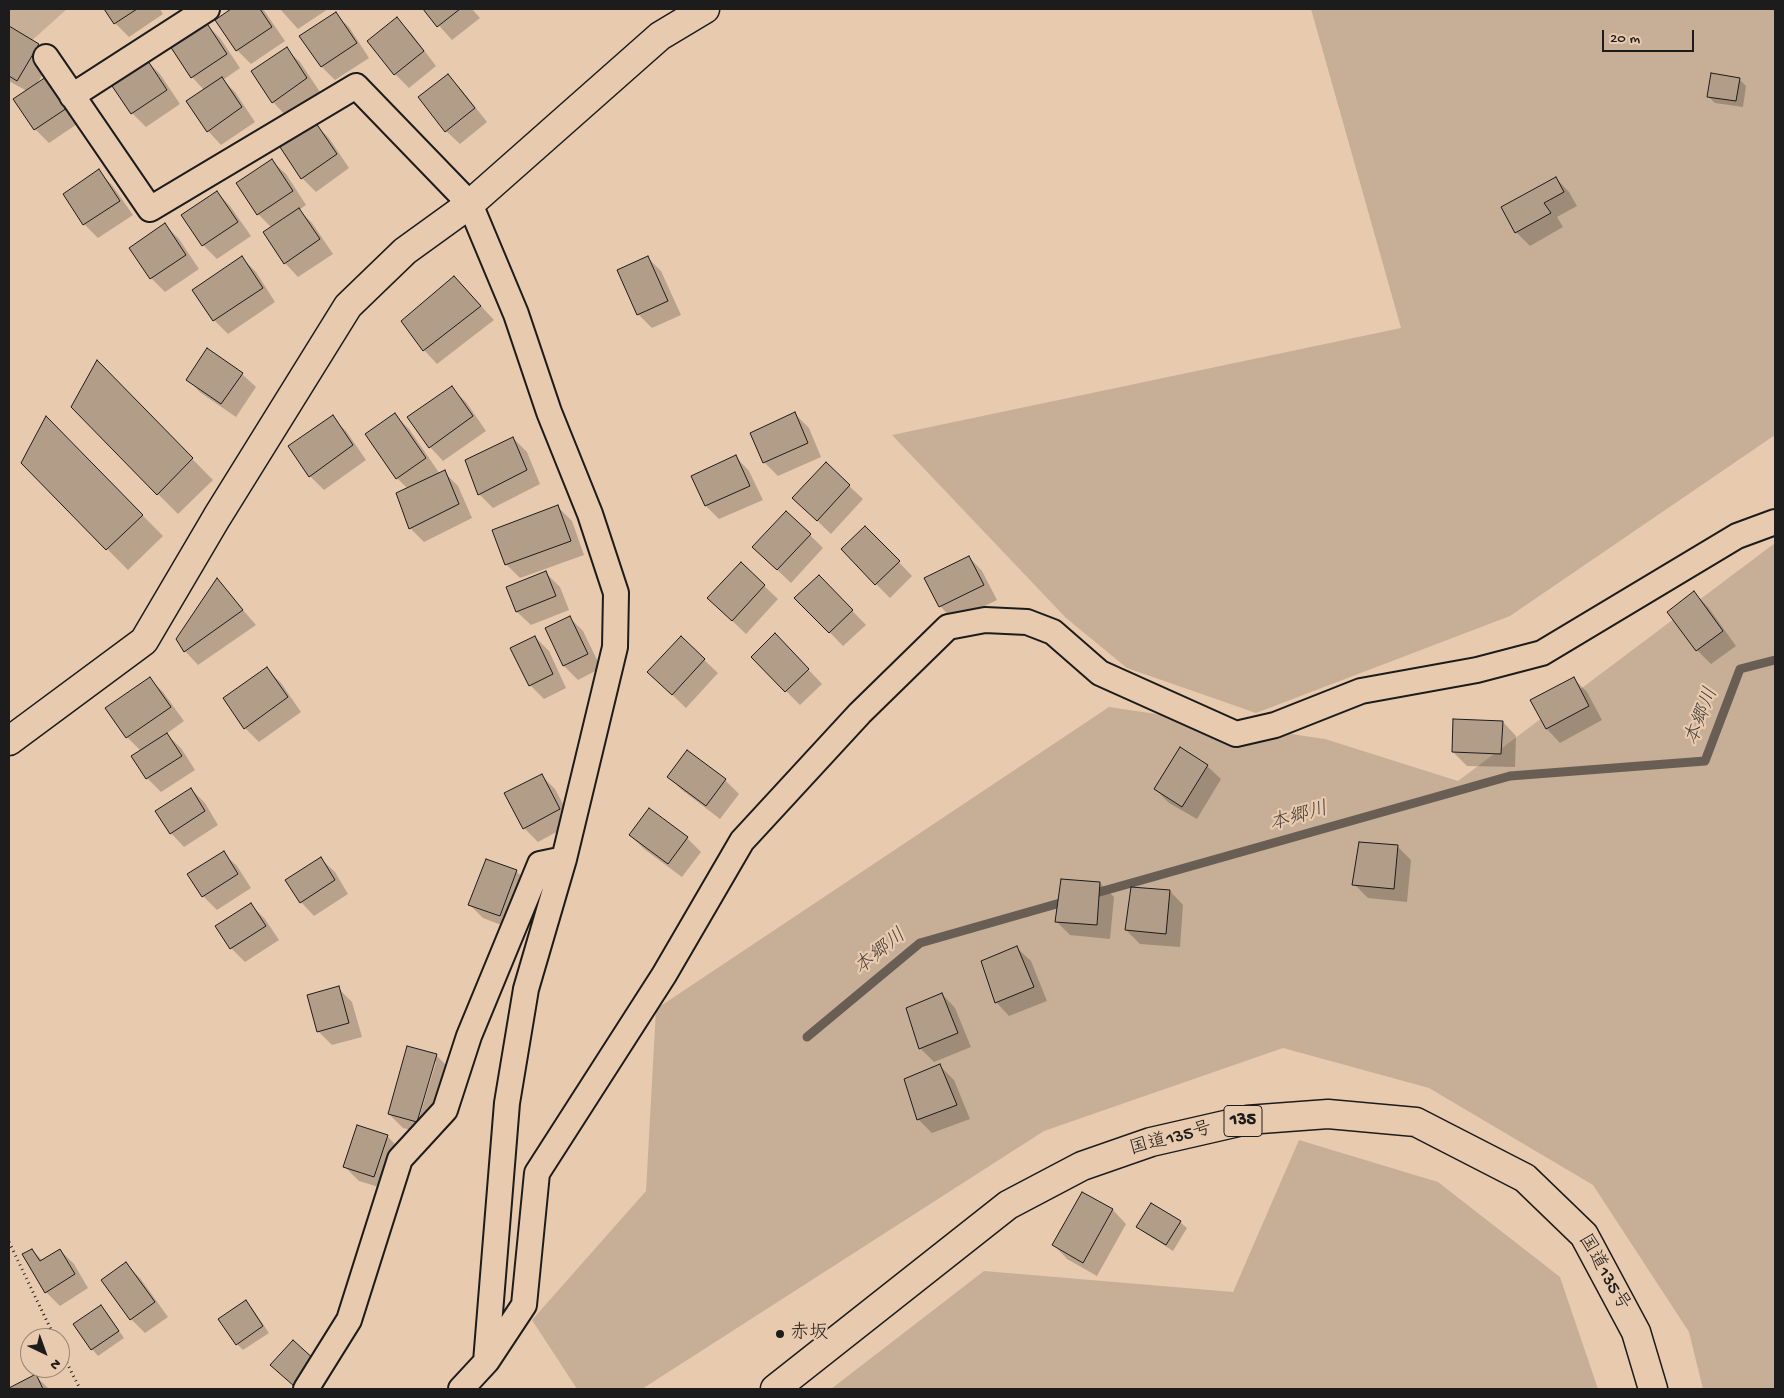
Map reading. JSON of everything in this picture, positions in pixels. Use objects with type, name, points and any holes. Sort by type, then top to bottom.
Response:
[{"type":"main road","points":[[9,741],[144,641],[216,517],[348,306],[405,251],[470,204],[660,36],[705,9]]},
{"type":"main road","name":"国道135号","points":[[775,1389],[1008,1205],[1082,1166],[1151,1142],[1247,1120],[1328,1114],[1416,1122],[1525,1178],[1584,1235],[1636,1332],[1653,1389]]},
{"type":"street","points":[[72,96],[207,9]]},
{"type":"street","points":[[46,57],[150,209],[356,86],[470,204],[516,314],[550,412],[590,514],[616,593],[615,647],[564,858],[526,989],[507,1103],[486,1362]]},
{"type":"street","points":[[462,1389],[486,1362],[524,1305],[538,1173],[664,975],[742,841],[860,713],[948,627],[985,620],[1027,622],[1053,632],[1100,673],[1236,734],[1275,725],[1361,691],[1477,670],[1542,653],[1737,536],[1775,522]]},
{"type":"street","points":[[306,1389],[349,1320],[400,1159],[445,1110],[469,1036],[540,864],[564,858]]},
{"type":"path","points":[[9,1242],[49,1328]]},
{"type":"path","points":[[70,1369],[80,1389]]},
{"type":"shaded area","points":[[9,9],[67,9],[9,61]]},
{"type":"shaded area","points":[[1311,9],[1775,9],[1775,435],[1510,616],[1256,713],[1127,668],[1066,618],[892,435],[1401,328]]},
{"type":"shaded area","points":[[1775,543],[1775,1389],[1703,1389],[1689,1332],[1593,1185],[1429,1088],[1283,1048],[1044,1131],[642,1389],[577,1389],[532,1320],[646,1191],[656,1009],[1109,707],[1325,739],[1458,781]]},
{"type":"shaded area","points":[[1299,1140],[1438,1182],[1560,1277],[1598,1389],[831,1389],[984,1271],[1233,1292]]},
{"type":"building","points":[[104,9],[137,9],[114,24]]},
{"type":"building","points":[[231,9],[260,9],[272,27],[236,51],[215,20]]},
{"type":"building","points":[[423,9],[460,9],[437,27]]},
{"type":"building","points":[[336,12],[357,43],[321,67],[299,36]]},
{"type":"building","points":[[397,17],[424,51],[394,75],[367,41]]},
{"type":"building","points":[[206,22],[227,54],[191,78],[170,46]]},
{"type":"building","points":[[9,26],[39,44],[17,81],[9,76]]},
{"type":"building","points":[[287,47],[307,78],[272,103],[251,71]]},
{"type":"building","points":[[146,58],[167,90],[131,114],[110,83]]},
{"type":"building","points":[[1711,73],[1740,78],[1736,101],[1707,97]]},
{"type":"building","points":[[448,74],[475,108],[445,132],[418,97]]},
{"type":"building","points":[[49,75],[70,106],[34,130],[13,99]]},
{"type":"building","points":[[222,77],[242,107],[207,132],[186,101]]},
{"type":"building","points":[[316,123],[337,154],[301,179],[280,147]]},
{"type":"building","points":[[272,159],[293,191],[257,215],[236,183]]},
{"type":"building","points":[[99,169],[120,201],[83,225],[63,194]]},
{"type":"building","points":[[1556,177],[1564,192],[1544,203],[1551,213],[1515,233],[1501,207]]},
{"type":"building","points":[[217,191],[238,222],[202,246],[181,215]]},
{"type":"building","points":[[299,208],[320,239],[284,264],[263,232]]},
{"type":"building","points":[[165,223],[186,255],[150,279],[129,248]]},
{"type":"building","points":[[242,256],[263,288],[213,321],[192,290]]},
{"type":"building","points":[[648,256],[668,301],[637,315],[617,270]]},
{"type":"building","points":[[454,276],[481,306],[423,351],[401,321]]},
{"type":"building","points":[[207,348],[243,373],[221,404],[186,380]]},
{"type":"building","points":[[97,360],[193,458],[157,495],[71,407]]},
{"type":"building","points":[[452,386],[473,416],[429,448],[407,417]]},
{"type":"building","points":[[795,412],[808,443],[763,463],[750,433]]},
{"type":"building","points":[[395,413],[426,458],[396,479],[365,434]]},
{"type":"building","points":[[333,415],[353,445],[309,477],[288,446]]},
{"type":"building","points":[[46,416],[143,515],[106,550],[21,463]]},
{"type":"building","points":[[513,437],[527,470],[478,495],[465,460]]},
{"type":"building","points":[[736,455],[750,486],[705,506],[691,476]]},
{"type":"building","points":[[826,462],[850,485],[817,521],[792,498]]},
{"type":"building","points":[[445,470],[459,504],[409,529],[396,493]]},
{"type":"building","points":[[558,505],[571,541],[505,565],[492,530]]},
{"type":"building","points":[[786,511],[811,534],[777,570],[752,547]]},
{"type":"building","points":[[865,526],[900,561],[875,585],[841,549]]},
{"type":"building","points":[[969,556],[984,585],[939,607],[924,578]]},
{"type":"building","points":[[741,562],[765,585],[732,621],[707,598]]},
{"type":"building","points":[[546,571],[556,596],[516,612],[506,587]]},
{"type":"building","points":[[819,575],[853,610],[829,633],[794,598]]},
{"type":"building","points":[[217,578],[243,610],[184,652],[176,639]]},
{"type":"building","points":[[1694,591],[1723,631],[1696,651],[1667,612]]},
{"type":"building","points":[[570,616],[588,654],[563,666],[545,628]]},
{"type":"building","points":[[775,633],[809,669],[785,692],[751,657]]},
{"type":"building","points":[[535,636],[553,674],[529,686],[510,648]]},
{"type":"building","points":[[681,636],[705,659],[672,695],[647,672]]},
{"type":"building","points":[[267,667],[288,697],[244,729],[223,698]]},
{"type":"building","points":[[150,677],[171,707],[126,738],[105,708]]},
{"type":"building","points":[[1574,677],[1589,706],[1546,729],[1530,700]]},
{"type":"building","points":[[1453,719],[1503,721],[1501,754],[1452,752]]},
{"type":"building","points":[[167,733],[182,756],[146,779],[131,756]]},
{"type":"building","points":[[1180,747],[1208,765],[1182,807],[1154,789]]},
{"type":"building","points":[[687,750],[726,779],[706,806],[667,777]]},
{"type":"building","points":[[542,774],[560,809],[523,829],[504,793]]},
{"type":"building","points":[[191,788],[205,811],[170,834],[155,811]]},
{"type":"building","points":[[649,808],[688,837],[668,864],[629,835]]},
{"type":"building","points":[[1359,842],[1398,845],[1394,889],[1352,885]]},
{"type":"building","points":[[224,851],[238,874],[202,897],[187,874]]},
{"type":"building","points":[[321,857],[335,880],[300,903],[285,880]]},
{"type":"building","points":[[486,859],[517,870],[500,916],[468,905]]},
{"type":"building","points":[[1061,879],[1100,882],[1097,925],[1055,922]]},
{"type":"building","points":[[1131,887],[1170,890],[1166,934],[1125,930]]},
{"type":"building","points":[[251,903],[266,926],[230,949],[215,926]]},
{"type":"building","points":[[1017,946],[1034,987],[995,1003],[981,961]]},
{"type":"building","points":[[339,986],[349,1023],[317,1032],[307,995]]},
{"type":"building","points":[[942,993],[958,1033],[919,1049],[906,1008]]},
{"type":"building","points":[[407,1046],[437,1054],[417,1122],[388,1114]]},
{"type":"building","points":[[940,1064],[957,1105],[917,1120],[904,1079]]},
{"type":"building","points":[[357,1125],[388,1135],[374,1177],[343,1167]]},
{"type":"building","points":[[1082,1192],[1113,1209],[1083,1263],[1052,1245]]},
{"type":"building","points":[[1151,1203],[1181,1221],[1166,1245],[1136,1227]]},
{"type":"building","points":[[32,1249],[40,1261],[60,1249],[75,1274],[45,1293],[22,1254]]},
{"type":"building","points":[[126,1262],[155,1302],[130,1320],[101,1280]]},
{"type":"building","points":[[246,1300],[263,1326],[236,1345],[218,1319]]},
{"type":"building","points":[[101,1305],[119,1331],[91,1350],[73,1324]]},
{"type":"building","points":[[293,1340],[316,1361],[294,1386],[270,1365]]},
{"type":"building","points":[[28,1378],[38,1378],[43,1389],[9,1389]]},
{"type":"waterway","name":"本郷川","points":[[1089,895],[1510,776],[1705,761],[1740,669],[1775,660]]},
{"type":"waterway","name":"本郷川","points":[[807,1037],[920,943],[1067,901]]},
{"type":"place","name":"赤坂","points":[[780,1334]]}]
